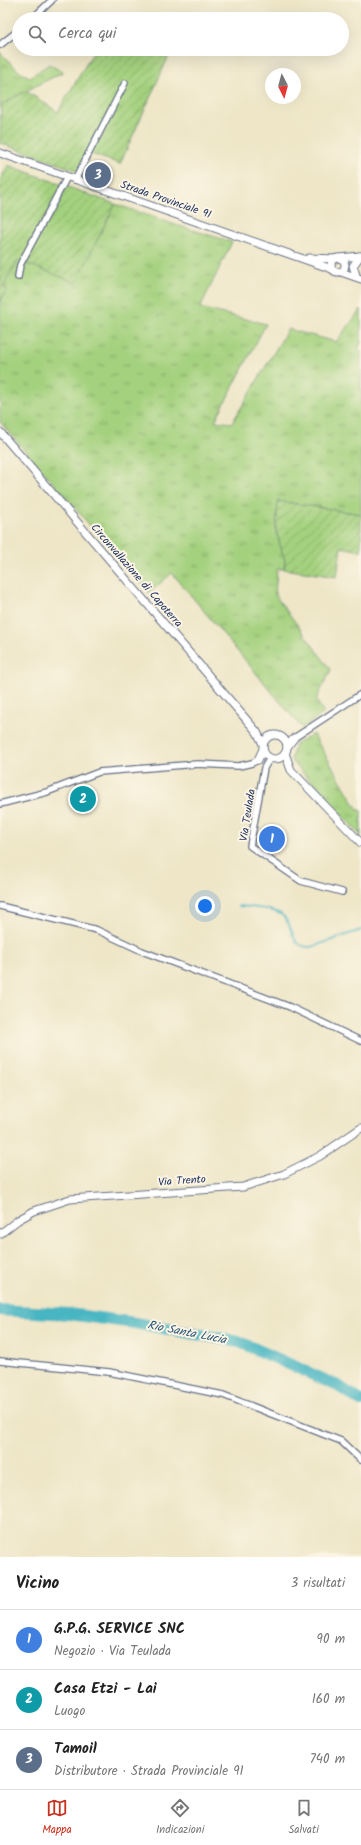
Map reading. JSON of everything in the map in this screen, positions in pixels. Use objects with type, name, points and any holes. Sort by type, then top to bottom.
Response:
[{"type":"street","points":[[39,12],[52,0]]},
{"type":"street","points":[[0,45],[12,36]]},
{"type":"street","points":[[76,180],[125,83]]},
{"type":"street","name":"Strada Provinciale 91","points":[[0,153],[332,269]]},
{"type":"street","points":[[18,277],[20,265],[67,177]]},
{"type":"street","points":[[337,258],[331,265],[332,269],[336,272],[360,256]]},
{"type":"street","points":[[302,258],[337,258],[360,256]]},
{"type":"street","points":[[359,278],[353,266],[360,256]]},
{"type":"street","points":[[337,258],[344,260],[344,268]]},
{"type":"street","points":[[344,268],[359,278]]},
{"type":"street","name":"Circonvallazione di Capoterra","points":[[0,432],[257,732],[263,746]]},
{"type":"street","points":[[0,804],[43,793],[99,772],[197,764],[239,766],[271,757],[281,757],[294,738],[361,694]]},
{"type":"street","points":[[257,732],[282,738],[294,738]]},
{"type":"street","points":[[258,760],[263,746],[271,736]]},
{"type":"street","points":[[282,738],[291,770]]},
{"type":"street","points":[[263,746],[271,757],[285,768],[291,770],[361,843]]},
{"type":"street","name":"Via Teulada","points":[[271,757],[264,768],[250,846],[301,881],[342,892]]},
{"type":"street","points":[[0,906],[96,930],[142,951],[290,1007],[361,1041]]},
{"type":"street","name":"Via Trento","points":[[0,1234],[18,1220],[34,1211],[70,1199],[246,1186],[284,1174],[320,1156],[361,1128]]},
{"type":"street","points":[[0,1361],[110,1372],[223,1395],[341,1441],[361,1460]]},
{"type":"green space","points":[[0,52],[21,73],[30,77],[49,64],[63,72],[26,91],[0,107]]},
{"type":"green space","points":[[91,56],[169,56],[120,164],[91,154],[81,172],[0,143],[1,105],[26,91],[58,112]]},
{"type":"green space","points":[[8,165],[115,204],[76,283],[18,260],[3,286],[7,289],[0,302],[0,180]]},
{"type":"green space","points":[[115,204],[232,242],[200,308],[266,324],[215,421],[232,423],[288,329],[336,342],[361,309],[361,342],[358,350],[361,351],[361,514],[278,501],[276,531],[285,561],[284,569],[277,569],[275,595],[331,670],[316,700],[324,713],[302,728],[172,573],[149,593],[0,422],[0,302],[7,289],[3,287],[18,259],[76,282]]},
{"type":"green space","points":[[278,501],[361,514],[361,551],[341,547],[337,577],[284,569],[285,561],[276,531]]},
{"type":"green space","points":[[313,734],[358,810],[361,810],[361,836],[291,760],[295,744]]},
{"type":"waterway","points":[[239,906],[262,908],[282,915],[289,925],[295,940],[304,946],[311,947],[361,930]]},
{"type":"waterway","name":"Rio Santa Lucia","points":[[0,1310],[69,1314],[135,1323],[240,1342],[338,1386],[361,1401]]},
{"type":"place","name":"Tamoil","points":[[98,175]]},
{"type":"place","name":"Casa Etzi - Lai","points":[[83,799]]},
{"type":"place","name":"G.P.G. SERVICE SNC","points":[[272,839]]}]
